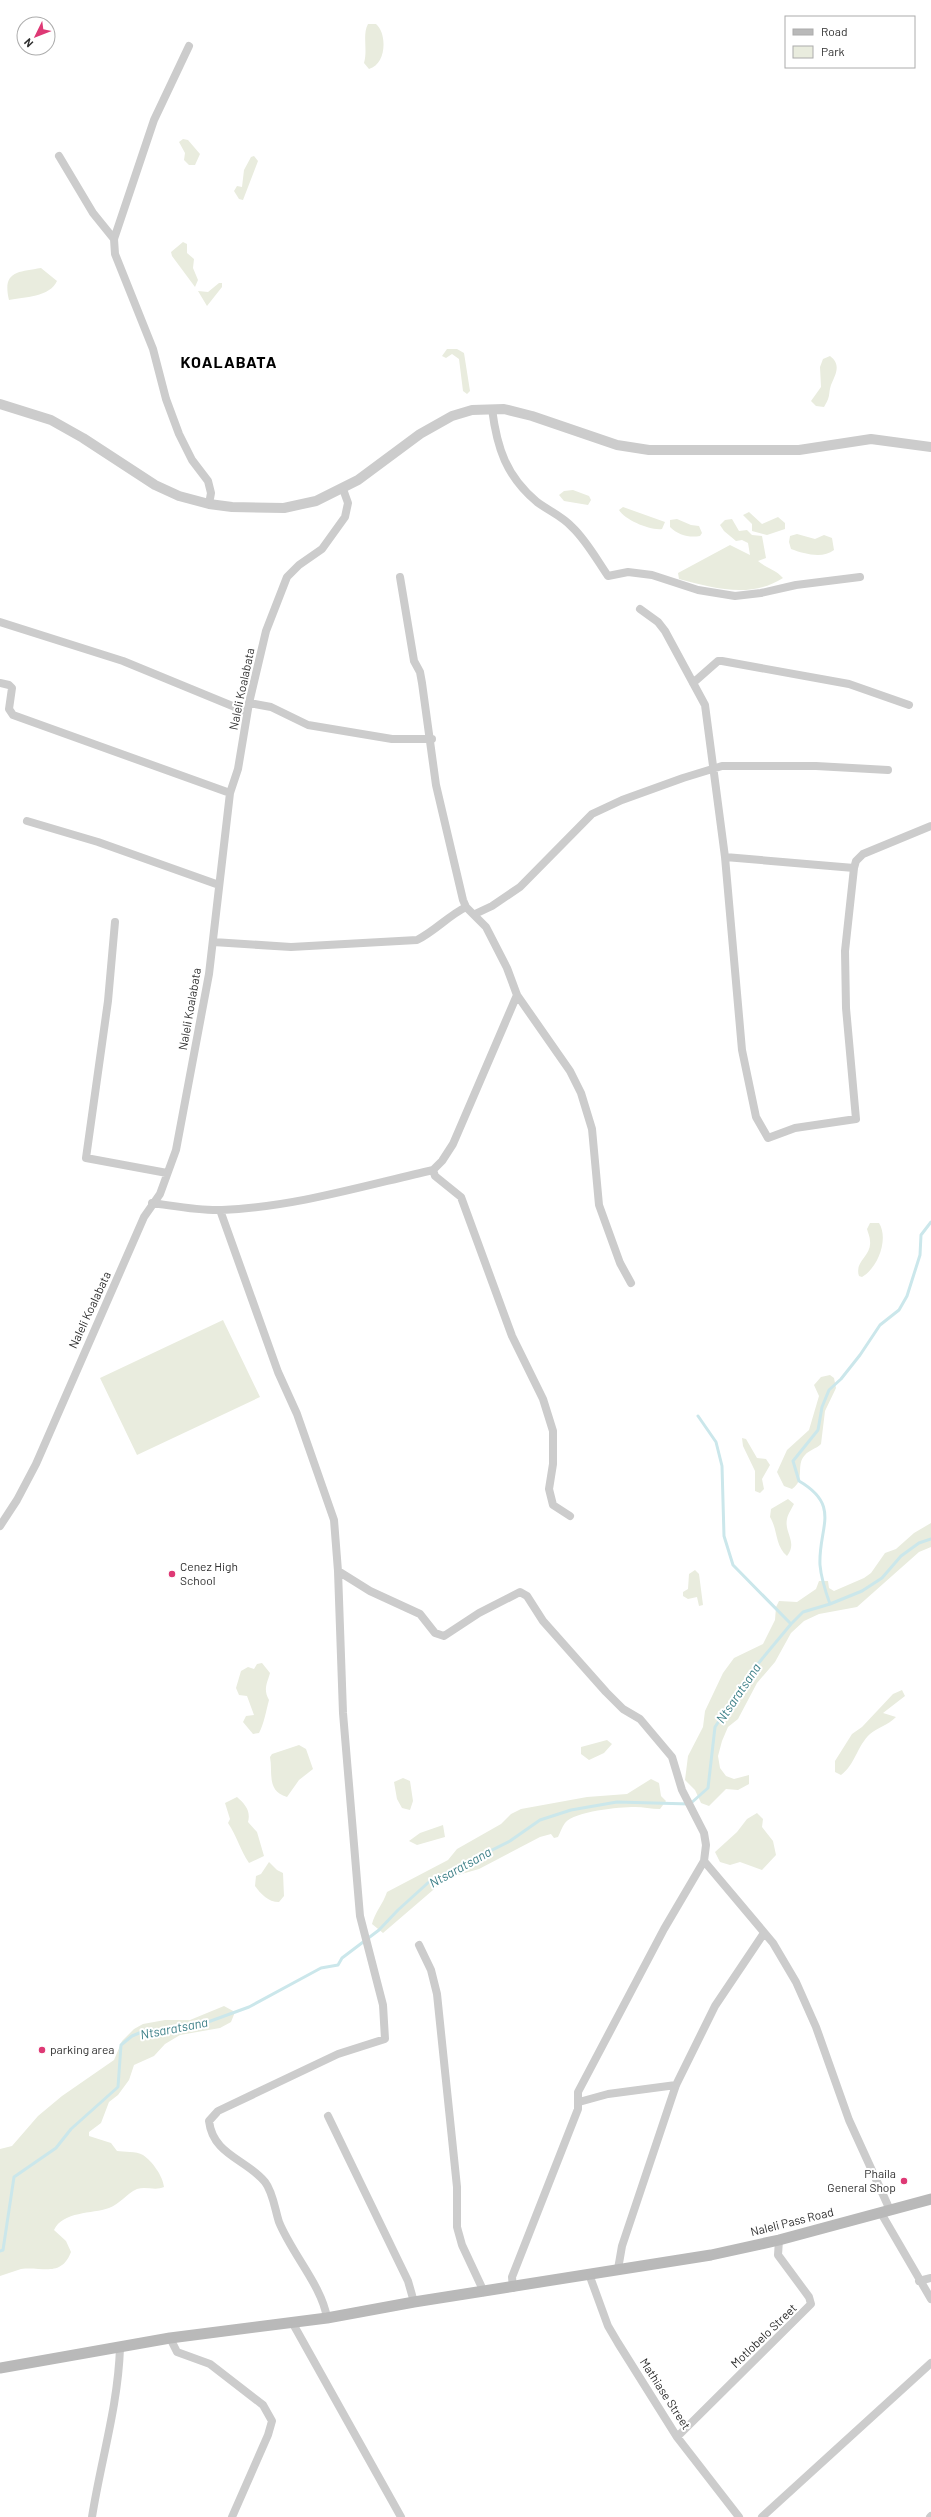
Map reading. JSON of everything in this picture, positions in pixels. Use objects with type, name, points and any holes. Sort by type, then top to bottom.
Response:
[{"type":"main road","name":"Naleli Pass Road","points":[[0,2368],[170,2338],[327,2318],[414,2302],[513,2288],[618,2269],[711,2255],[779,2240],[931,2199]]},
{"type":"street","points":[[189,46],[154,120],[114,239],[115,254],[153,349],[166,399],[179,434],[192,460],[208,481],[210,493],[209,504]]},
{"type":"street","points":[[59,156],[93,212],[114,239]]},
{"type":"street","points":[[0,404],[51,420],[84,438],[155,485],[179,496],[209,504],[284,508],[316,501],[343,489],[420,434],[452,416],[472,410],[504,409],[532,416],[617,445],[649,450],[798,450],[871,439],[931,448]]},
{"type":"street","points":[[492,409],[499,447],[508,470],[537,502],[562,517],[572,526],[608,576],[628,572],[652,575],[698,590],[735,596],[809,583],[860,577]]},
{"type":"street","name":"Naleli Koalabata","points":[[0,1526],[17,1500],[36,1464],[74,1373],[114,1289],[144,1216],[160,1194],[176,1150],[213,942],[230,793],[243,747],[249,703],[276,602],[287,577],[299,565],[322,549],[345,517],[348,503],[343,489]]},
{"type":"street","points":[[400,577],[414,661],[420,672],[432,739],[436,785],[466,907],[474,914],[492,940],[517,995],[570,1071],[581,1093],[592,1129],[599,1205],[620,1262],[631,1283]]},
{"type":"street","points":[[640,609],[658,622],[665,631],[705,705],[711,744],[712,768],[725,857],[742,1050],[756,1117],[768,1138],[795,1128],[856,1119],[846,1008],[844,951],[854,868],[856,861],[863,854],[931,826]]},
{"type":"street","points":[[0,622],[123,661],[247,712]]},
{"type":"street","points":[[694,683],[718,661],[722,661],[849,684],[909,705]]},
{"type":"street","points":[[0,683],[9,685],[12,688],[9,709],[13,716],[230,793]]},
{"type":"street","points":[[249,703],[270,707],[308,725],[392,739],[432,739]]},
{"type":"street","points":[[474,914],[498,902],[520,887],[592,814],[622,800],[712,768],[722,766],[778,766],[888,770]]},
{"type":"street","points":[[27,821],[98,842],[219,885]]},
{"type":"street","points":[[725,857],[854,868]]},
{"type":"street","points":[[213,942],[291,947],[366,945],[417,940],[432,933],[454,914],[466,907]]},
{"type":"street","points":[[115,922],[108,1001],[86,1158],[167,1173]]},
{"type":"street","points":[[152,1203],[220,1210],[259,1207],[328,1195],[433,1170],[442,1161],[453,1144],[517,995]]},
{"type":"street","points":[[433,1170],[435,1176],[461,1197],[512,1336],[543,1399],[553,1431],[554,1464],[549,1489],[553,1505],[570,1516]]},
{"type":"street","points":[[220,1210],[278,1372],[297,1414],[334,1520],[338,1571],[343,1713],[360,1916],[383,2005],[385,2039],[338,2054],[218,2111],[209,2121],[210,2134],[223,2148],[265,2182],[289,2244],[325,2306],[327,2318]]},
{"type":"street","points":[[338,1571],[370,1591],[420,1614],[435,1633],[444,1636],[500,1602],[520,1592],[527,1596],[543,1621],[606,1692],[623,1709],[640,1719],[672,1757],[682,1790],[704,1833],[706,1845],[704,1861],[603,2042],[578,2092],[579,2102],[512,2277],[513,2288]]},
{"type":"street","points":[[704,1861],[749,1912],[773,1943],[803,1996],[885,2212],[919,2280],[931,2299]]},
{"type":"street","points":[[618,2269],[622,2246],[676,2085],[715,2006],[764,1933]]},
{"type":"street","points":[[419,1945],[431,1970],[436,1994],[457,2187],[457,2227],[462,2245],[484,2292]]},
{"type":"street","points":[[579,2102],[608,2094],[676,2085]]},
{"type":"street","points":[[328,2116],[408,2281],[414,2302]]},
{"type":"street","name":"Motlobelo Street","points":[[677,2437],[811,2304],[809,2297],[778,2255],[779,2240]]},
{"type":"street","name":"Mathiase Street","points":[[588,2274],[608,2326],[677,2437],[739,2517]]},
{"type":"street","points":[[919,2280],[931,2278]]},
{"type":"street","points":[[292,2322],[400,2517]]},
{"type":"street","points":[[170,2338],[177,2352],[210,2364],[263,2405],[272,2421],[268,2435],[232,2517]]},
{"type":"street","points":[[92,2517],[99,2474],[115,2402],[120,2348]]},
{"type":"street","points":[[762,2517],[931,2363]]},
{"type":"green space","points":[[368,24],[376,24],[380,28],[383,41],[382,55],[379,61],[375,66],[369,69],[364,63],[365,33]]},
{"type":"green space","points":[[183,139],[188,140],[200,154],[195,165],[189,165],[184,160],[185,153],[179,142]]},
{"type":"green space","points":[[254,156],[258,161],[243,200],[239,199],[234,191],[237,186],[242,187],[244,170],[251,157]]},
{"type":"green space","points":[[183,242],[187,244],[187,253],[194,259],[193,268],[198,280],[195,287],[172,256],[171,252]]},
{"type":"green space","points":[[41,268],[57,281],[54,286],[43,293],[9,300],[7,290],[10,278],[19,272]]},
{"type":"green space","points":[[219,283],[222,283],[222,287],[207,306],[198,291],[208,292]]},
{"type":"green space","points":[[447,349],[457,349],[464,353],[470,391],[467,394],[463,391],[459,359],[452,354],[446,358],[442,356]]},
{"type":"green space","points":[[830,356],[834,359],[837,366],[836,374],[824,407],[816,406],[811,401],[821,387],[820,367],[823,359]]},
{"type":"green space","points":[[573,490],[589,496],[591,500],[588,505],[564,501],[559,495],[564,491]]},
{"type":"green space","points":[[623,507],[665,522],[662,529],[645,527],[632,521],[619,510]]},
{"type":"green space","points":[[749,512],[762,524],[778,517],[785,523],[785,529],[767,535],[752,531],[752,524],[743,515]]},
{"type":"green space","points":[[677,519],[691,525],[699,526],[702,533],[700,536],[692,537],[677,532],[670,527],[670,520]]},
{"type":"green space","points":[[732,519],[739,531],[747,530],[752,535],[762,536],[766,558],[758,561],[783,578],[758,588],[745,590],[732,590],[705,586],[679,579],[678,573],[730,545],[750,555],[748,543],[742,540],[736,541],[724,531],[720,525],[725,520]]},
{"type":"green space","points":[[797,534],[815,539],[824,535],[832,538],[834,550],[830,553],[813,555],[791,549],[789,542],[790,536]]},
{"type":"green space","points":[[870,1223],[879,1223],[883,1237],[882,1245],[873,1267],[862,1277],[859,1276],[858,1271],[859,1266],[870,1246],[870,1238],[867,1229]]},
{"type":"green space","points":[[223,1320],[260,1397],[137,1455],[100,1378]]},
{"type":"green space","points":[[830,1375],[834,1378],[836,1388],[825,1411],[821,1444],[807,1453],[802,1459],[799,1481],[792,1489],[784,1486],[777,1472],[787,1450],[809,1430],[819,1396],[814,1385],[821,1377]]},
{"type":"green space","points":[[742,1438],[746,1439],[757,1458],[766,1459],[770,1465],[762,1479],[764,1489],[760,1493],[755,1491],[755,1471],[743,1446]]},
{"type":"green space","points":[[788,1499],[794,1504],[787,1519],[787,1529],[791,1546],[787,1556],[780,1548],[773,1522],[770,1517],[771,1509]]},
{"type":"green space","points":[[931,1523],[931,1547],[919,1552],[857,1607],[819,1614],[804,1621],[791,1633],[775,1662],[757,1683],[738,1719],[728,1727],[722,1741],[718,1756],[720,1768],[726,1776],[734,1779],[749,1775],[749,1784],[738,1790],[726,1789],[709,1806],[701,1803],[695,1790],[685,1780],[688,1756],[703,1727],[705,1711],[723,1673],[734,1658],[763,1644],[775,1620],[776,1607],[779,1601],[797,1602],[816,1589],[819,1581],[828,1581],[829,1588],[834,1591],[864,1578],[871,1573],[885,1553],[896,1549],[914,1533]]},
{"type":"green space","points":[[695,1570],[699,1574],[703,1605],[699,1606],[697,1597],[688,1599],[683,1596],[683,1592],[688,1589],[689,1574]]},
{"type":"green space","points":[[262,1663],[270,1673],[266,1690],[269,1700],[261,1729],[259,1733],[253,1734],[243,1722],[246,1716],[254,1715],[247,1696],[239,1695],[236,1688],[241,1671],[248,1667],[254,1669],[257,1664]]},
{"type":"green space","points":[[902,1690],[905,1696],[883,1713],[896,1717],[870,1734],[862,1744],[846,1771],[841,1775],[835,1772],[835,1761],[852,1734],[862,1727],[893,1694]]},
{"type":"green space","points":[[607,1740],[612,1744],[604,1753],[589,1760],[581,1754],[581,1747]]},
{"type":"green space","points":[[299,1745],[306,1749],[313,1769],[299,1780],[287,1797],[280,1794],[273,1786],[270,1757],[272,1754]]},
{"type":"green space","points":[[403,1778],[410,1781],[413,1801],[410,1810],[402,1808],[397,1799],[394,1782]]},
{"type":"green space","points":[[651,1779],[659,1783],[661,1796],[666,1801],[660,1809],[638,1807],[619,1808],[598,1810],[578,1815],[565,1823],[558,1837],[554,1838],[551,1834],[540,1837],[479,1869],[451,1877],[440,1884],[383,1933],[372,1924],[387,1892],[448,1860],[457,1849],[501,1824],[511,1814],[521,1809],[587,1797],[627,1794]]},
{"type":"green space","points":[[237,1797],[247,1808],[249,1814],[248,1822],[257,1832],[264,1856],[249,1863],[228,1823],[230,1819],[225,1803]]},
{"type":"green space","points":[[757,1813],[763,1819],[762,1827],[773,1841],[776,1855],[762,1870],[740,1862],[730,1865],[720,1862],[715,1852],[737,1832],[747,1819]]},
{"type":"green space","points":[[443,1825],[445,1837],[417,1845],[409,1841],[420,1833]]},
{"type":"green space","points":[[269,1862],[277,1870],[283,1873],[284,1896],[279,1902],[271,1901],[262,1895],[255,1886],[256,1876],[261,1874]]},
{"type":"green space","points":[[224,2006],[235,2012],[231,2022],[220,2028],[180,2035],[165,2044],[154,2056],[134,2065],[129,2080],[118,2095],[109,2102],[101,2123],[89,2132],[89,2136],[111,2143],[117,2151],[134,2152],[143,2155],[150,2161],[162,2178],[164,2187],[157,2189],[137,2189],[109,2208],[78,2214],[64,2219],[54,2230],[66,2241],[71,2252],[67,2260],[62,2265],[50,2269],[21,2269],[0,2276],[0,2149],[12,2146],[38,2116],[62,2096],[114,2060],[122,2041],[134,2029],[143,2024],[165,2020],[190,2020]]},
{"type":"waterway","points":[[830,1604],[825,1590],[820,1565],[820,1552],[825,1518],[824,1509],[820,1499],[812,1490],[799,1481],[793,1461],[818,1430],[822,1407],[829,1390],[841,1379],[860,1355],[880,1325],[899,1310],[907,1296],[920,1255],[921,1235],[931,1222]]},
{"type":"waterway","points":[[698,1416],[716,1442],[722,1466],[724,1536],[733,1565],[791,1624]]},
{"type":"waterway","name":"Ntsaratsana","points":[[0,2251],[3,2250],[14,2177],[56,2148],[71,2129],[118,2087],[121,2045],[132,2036],[144,2031],[197,2026],[249,2007],[321,1968],[338,1965],[342,1958],[379,1930],[398,1910],[430,1881],[510,1841],[540,1820],[571,1810],[617,1802],[690,1804],[708,1788],[715,1727],[752,1671],[791,1624],[803,1612],[830,1604],[862,1591],[882,1578],[901,1556],[919,1543],[931,1539]]},
{"type":"place","name":"Cenez High School","points":[[172,1574]]},
{"type":"place","name":"parking area","points":[[42,2050]]},
{"type":"place","name":"Phaila General Shop","points":[[904,2181]]},
{"type":"district","name":"KOALABATA","points":[[229,362]]}]
